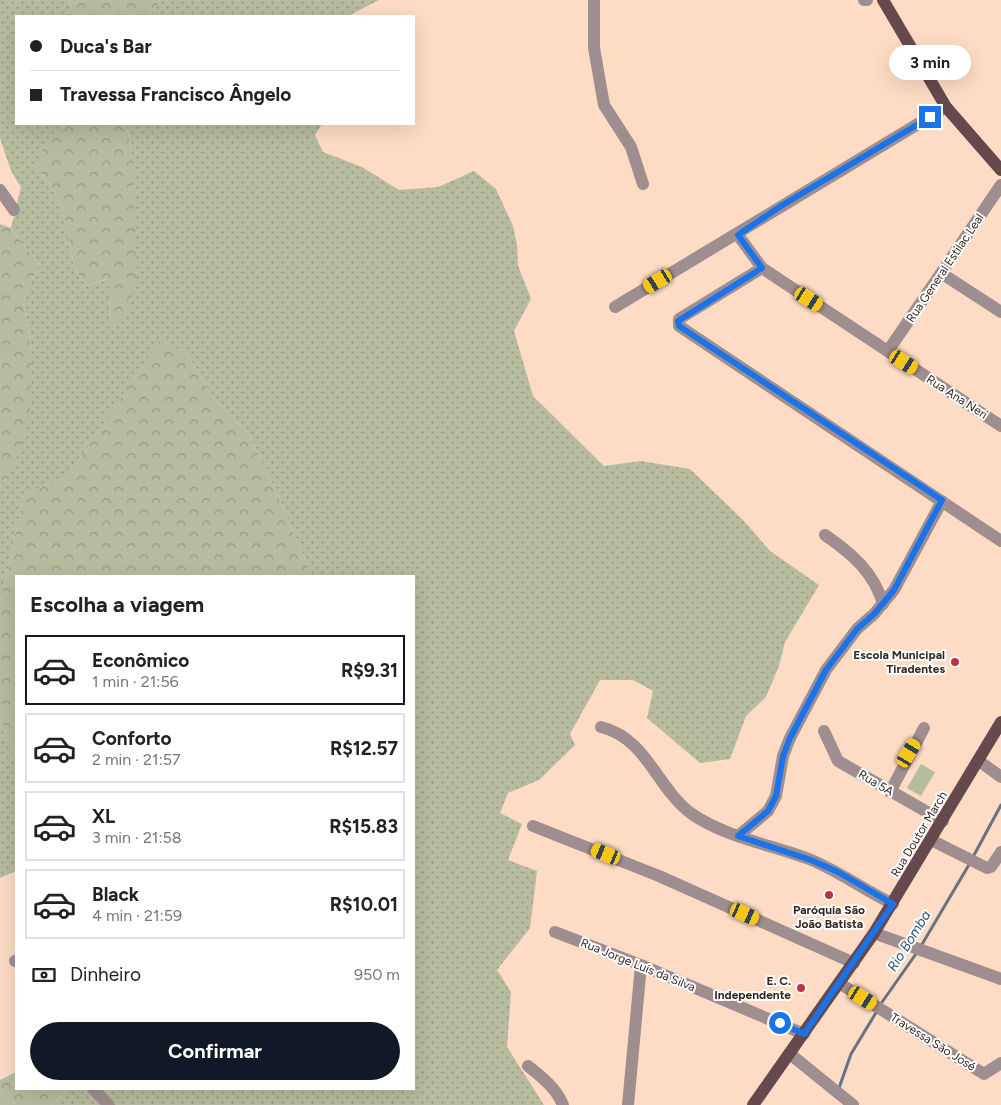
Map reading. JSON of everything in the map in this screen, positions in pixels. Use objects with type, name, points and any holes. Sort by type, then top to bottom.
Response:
[{"type":"main road","points":[[883,0],[946,107],[1001,170]]},
{"type":"main road","name":"Rua Doutor March","points":[[753,1105],[874,934],[1001,722]]},
{"type":"street","points":[[594,0],[594,48],[604,105],[631,147],[643,184]]},
{"type":"street","points":[[615,307],[738,235],[781,206],[946,107]]},
{"type":"street","name":"Rua General Estilac Leal","points":[[888,351],[1001,185]]},
{"type":"street","points":[[0,190],[14,210]]},
{"type":"street","name":"Rua Ana Neri","points":[[738,235],[762,268],[1001,426]]},
{"type":"street","points":[[762,268],[679,319],[679,326],[1001,541]]},
{"type":"street","points":[[942,273],[1001,312]]},
{"type":"street","points":[[738,836],[768,811],[776,796],[783,756],[790,738],[826,670],[857,629],[883,604],[894,590],[942,500]]},
{"type":"street","points":[[825,535],[865,568],[879,589],[883,604]]},
{"type":"street","points":[[601,727],[617,731],[629,740],[688,811],[738,836],[811,860],[838,872],[893,904]]},
{"type":"street","points":[[890,792],[924,728]]},
{"type":"street","name":"Rua 5A","points":[[824,731],[838,761],[943,821]]},
{"type":"street","points":[[979,761],[1001,776]]},
{"type":"street","points":[[533,826],[659,876],[854,963]]},
{"type":"street","points":[[931,840],[982,866],[991,867],[1001,852]]},
{"type":"street","name":"Rua Jorge Luís da Silva","points":[[555,932],[641,965],[804,1034]]},
{"type":"street","points":[[874,934],[1001,979]]},
{"type":"street","points":[[628,1105],[641,965]]},
{"type":"street","name":"Travessa São José","points":[[840,983],[984,1074],[1001,1062]]},
{"type":"street","points":[[790,1054],[853,1105]]},
{"type":"street","points":[[528,1066],[544,1079],[560,1097],[564,1105]]},
{"type":"street","points":[[94,1090],[109,1105]]},
{"type":"green space","points":[[0,0],[69,0],[71,7],[65,15],[15,15],[15,125],[63,125],[65,131],[36,167],[56,193],[66,223],[74,267],[86,286],[108,279],[111,302],[110,325],[132,151],[126,125],[321,125],[315,135],[323,152],[362,167],[399,190],[438,187],[474,171],[496,189],[513,226],[517,244],[518,265],[531,299],[514,331],[533,396],[604,466],[641,461],[690,469],[743,520],[770,551],[819,585],[785,642],[779,666],[766,697],[746,716],[730,759],[700,763],[647,718],[653,691],[633,680],[600,680],[570,734],[575,745],[539,780],[508,793],[500,813],[522,824],[508,860],[537,871],[530,928],[497,970],[511,992],[507,1047],[544,1105],[52,1105],[66,1090],[415,1090],[415,575],[312,575],[275,489],[247,432],[215,400],[187,354],[160,341],[68,476],[24,495],[0,604],[0,488],[16,460],[32,350],[23,301],[39,264],[11,228],[21,187],[11,171],[0,138]]},
{"type":"green space","points":[[69,0],[161,0],[151,15],[65,15],[71,7]]},
{"type":"green space","points":[[161,0],[379,0],[350,15],[151,15]]},
{"type":"green space","points":[[63,125],[126,125],[132,151],[137,273],[126,321],[110,325],[111,302],[107,279],[86,286],[74,267],[66,223],[56,193],[36,167],[46,139],[64,131]]},
{"type":"green space","points":[[0,224],[11,228],[39,264],[23,301],[32,350],[31,405],[16,461],[0,488]]},
{"type":"green space","points":[[160,340],[187,354],[215,400],[247,432],[275,489],[312,575],[15,575],[15,759],[0,718],[0,604],[24,495],[68,476]]},
{"type":"green space","points":[[0,718],[15,759],[15,871],[0,878]]},
{"type":"green space","points":[[921,764],[935,772],[921,796],[907,788]]},
{"type":"green space","points":[[15,1072],[15,1090],[66,1090],[52,1105],[0,1105],[0,1080]]},
{"type":"waterway","name":"Rio Bomba","points":[[973,857],[1001,805]]},
{"type":"waterway","name":"Rio Bomba","points":[[921,946],[970,863]]},
{"type":"waterway","name":"Rio Bomba","points":[[880,1005],[918,951]]},
{"type":"waterway","name":"Rio Bomba","points":[[839,1088],[851,1054],[877,1011]]},
{"type":"place","name":"Escola Municipal Tiradentes","points":[[955,662]]},
{"type":"place","name":"Paróquia São João Batista","points":[[829,895]]},
{"type":"place","name":"E. C. Independente","points":[[801,988]]},
{"type":"route","points":[[780,1023],[804,1034],[863,951],[893,904],[838,872],[811,860],[738,836],[759,821],[768,811],[776,796],[783,756],[790,738],[805,714],[826,670],[844,644],[874,614],[894,590],[942,500],[679,326],[678,321],[762,268],[738,235],[781,206],[930,117]]}]
